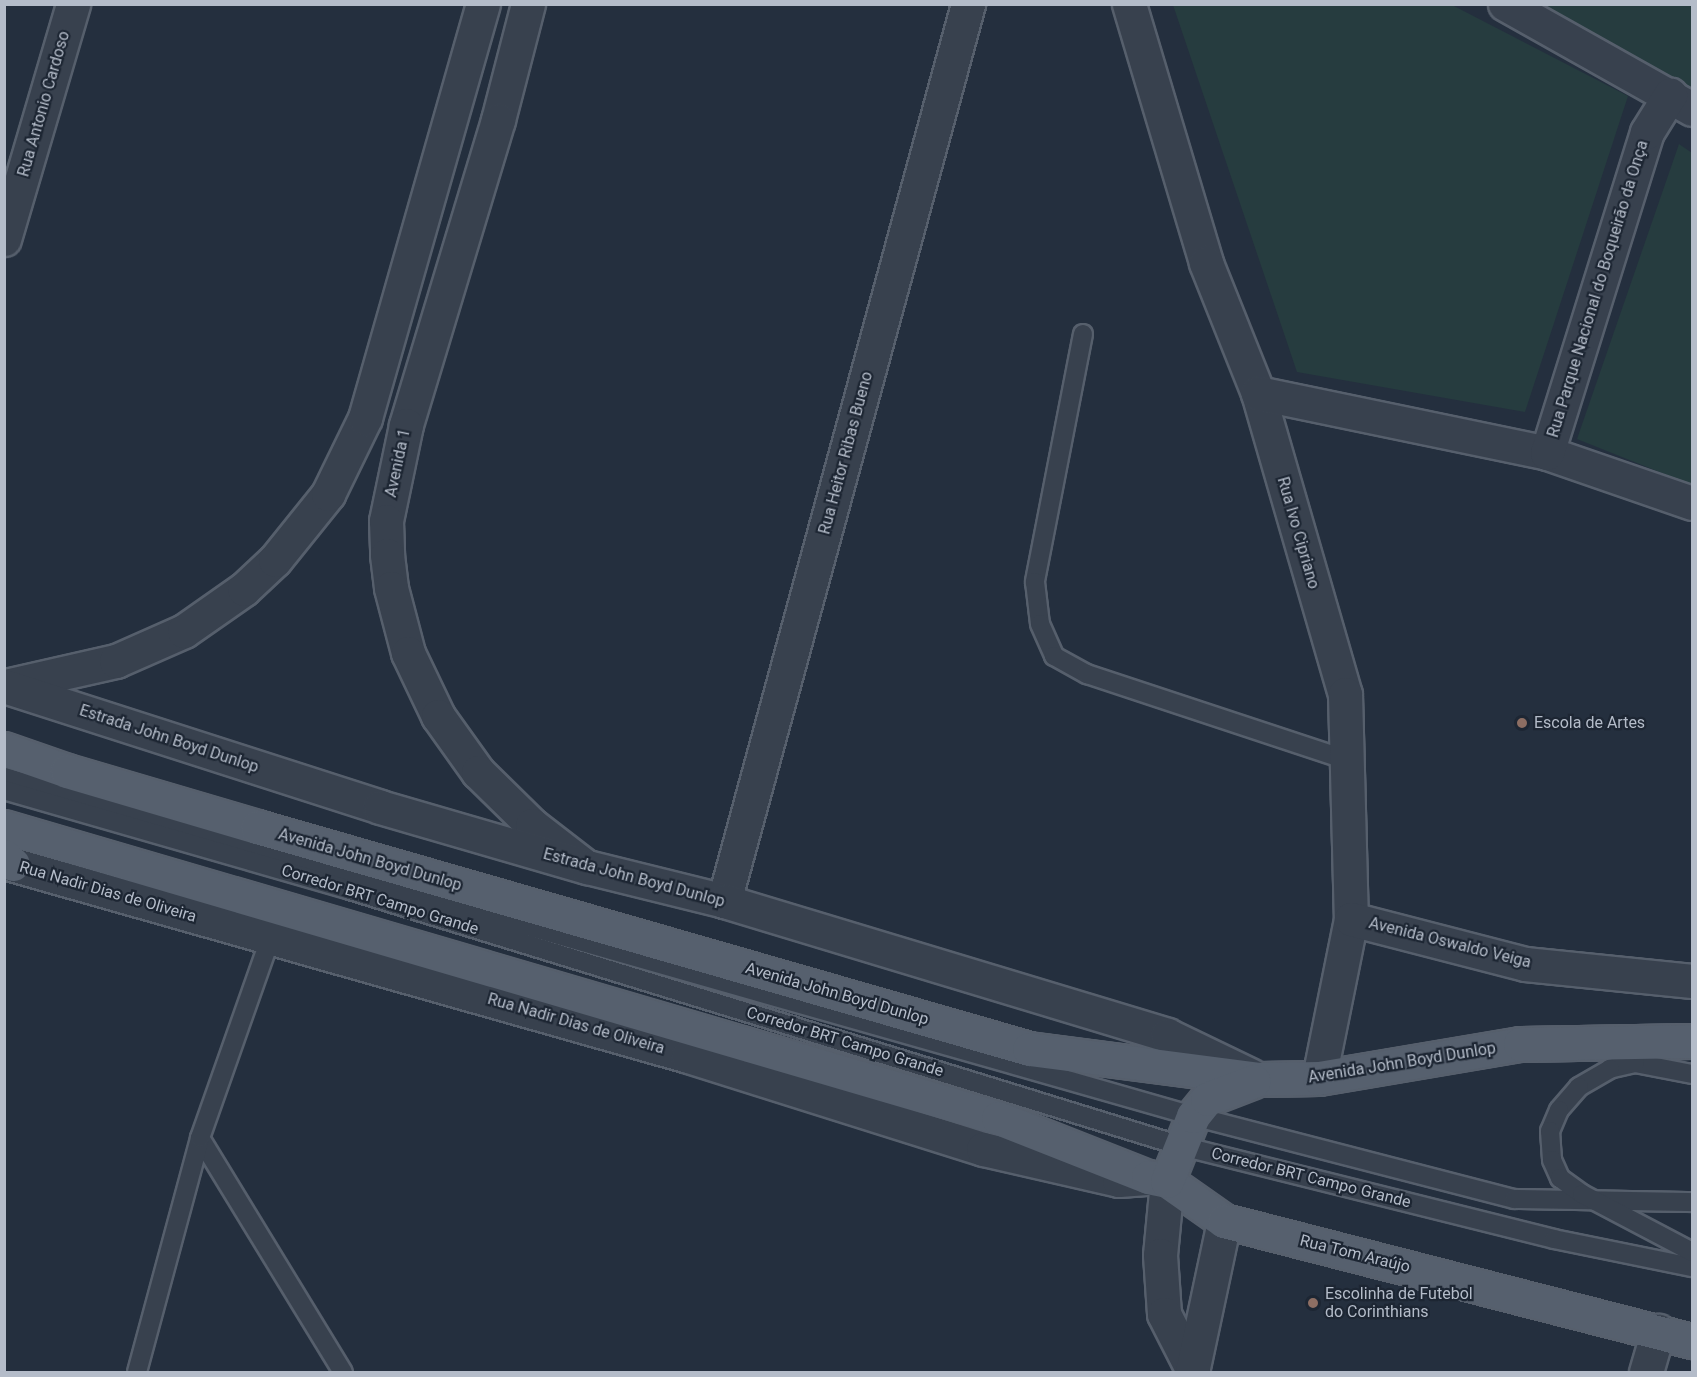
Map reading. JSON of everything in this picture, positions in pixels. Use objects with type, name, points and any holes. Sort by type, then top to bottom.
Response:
[{"type":"main road","name":"Avenida John Boyd Dunlop","points":[[4,749],[212,814],[1029,1049],[1260,1079],[1319,1078],[1520,1044],[1692,1041]]},
{"type":"main road","points":[[4,827],[998,1118],[1157,1179],[1181,1146],[1193,1116],[1207,1099],[1260,1079]]},
{"type":"main road","name":"Rua Tom Araújo","points":[[1157,1179],[1224,1221],[1692,1341]]},
{"type":"street","name":"Rua Antonio Cardoso","points":[[4,238],[73,4]]},
{"type":"street","points":[[5,686],[117,662],[184,631],[244,589],[275,560],[328,494],[365,418],[483,4]]},
{"type":"street","name":"Avenida 1","points":[[528,4],[498,120],[406,425],[386,521],[387,555],[391,588],[408,653],[438,716],[478,772],[532,825],[587,867]]},
{"type":"street","name":"Rua Heitor Ribas Bueno","points":[[724,901],[968,4]]},
{"type":"street","name":"Rua Ivo Cipriano","points":[[1129,4],[1206,263],[1258,393],[1345,694],[1351,918],[1319,1078]]},
{"type":"street","points":[[1505,4],[1681,102]]},
{"type":"street","name":"Rua Parque Nacional do Boqueirão da Onça","points":[[1547,453],[1647,132],[1681,102]]},
{"type":"street","points":[[1258,393],[1547,453],[1692,503]]},
{"type":"street","name":"Estrada John Boyd Dunlop","points":[[5,686],[380,807],[587,867],[724,901],[1167,1035],[1260,1079]]},
{"type":"street","name":"Rua Nadir Dias de Oliveira","points":[[8,861],[270,939],[687,1056],[983,1149],[1119,1180],[1157,1179]]},
{"type":"street","name":"Avenida Oswaldo Veiga","points":[[1351,918],[1525,964],[1692,981]]},
{"type":"street","points":[[1157,1179],[1164,1314],[1192,1372]]},
{"type":"street","points":[[1192,1372],[1224,1221]]},
{"type":"street","points":[[1646,1372],[1658,1331]]},
{"type":"lane","points":[[1083,334],[1035,582],[1040,624],[1054,656],[1087,674],[1347,760]]},
{"type":"lane","name":"Corredor BRT Campo Grande","points":[[4,777],[1193,1116],[1514,1199],[1692,1202]]},
{"type":"lane","name":"Corredor BRT Campo Grande","points":[[4,790],[350,890],[1181,1146],[1554,1239],[1692,1267]]},
{"type":"lane","points":[[137,1372],[200,1138],[270,939]]},
{"type":"lane","name":"Corredor BRT Campo Grande","points":[[1692,1074],[1635,1063],[1610,1069],[1579,1087],[1559,1110],[1550,1131],[1552,1160],[1560,1178],[1594,1201],[1692,1252]]},
{"type":"lane","points":[[200,1138],[343,1372]]},
{"type":"green space","points":[[1173,5],[1452,5],[1628,96],[1525,412],[1297,372]]},
{"type":"green space","points":[[1515,5],[1692,5],[1692,114]]},
{"type":"green space","points":[[1679,144],[1692,153],[1692,485],[1577,439]]},
{"type":"place","name":"Escola de Artes","points":[[1522,723]]},
{"type":"place","name":"Escolinha de Futebol do Corinthians","points":[[1313,1303]]}]
